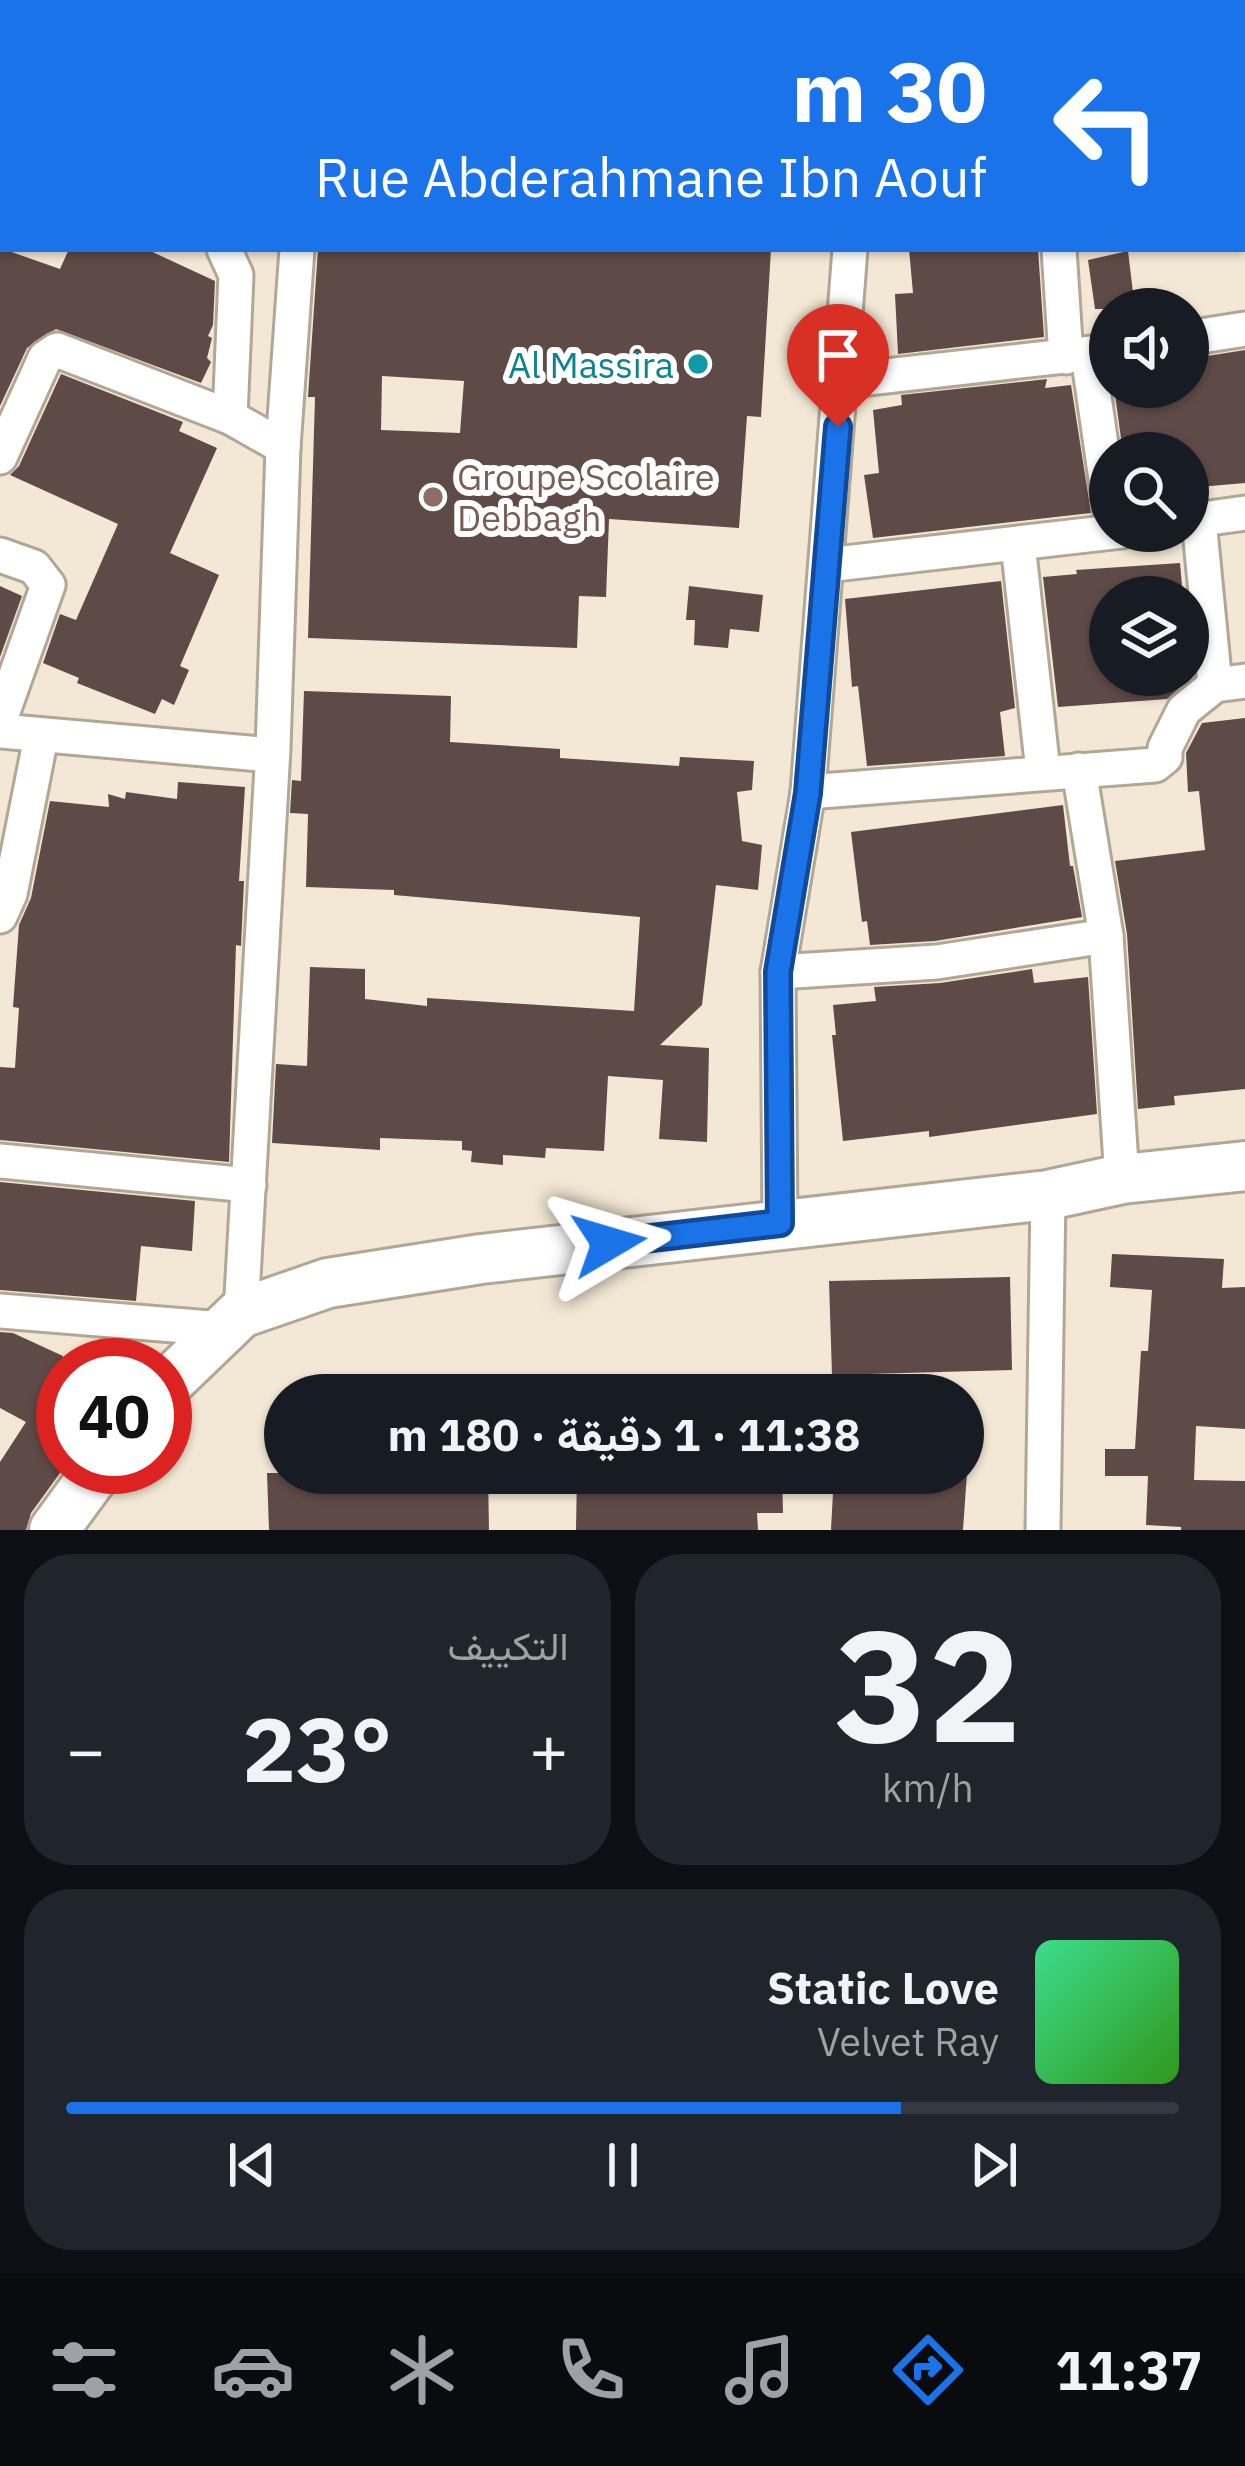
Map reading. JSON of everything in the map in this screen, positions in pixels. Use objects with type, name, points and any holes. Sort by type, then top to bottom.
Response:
[{"type":"street","points":[[225,252],[236,275],[230,417]]},
{"type":"street","points":[[232,1321],[249,1185],[283,447],[297,252]]},
{"type":"street","points":[[780,1223],[778,972],[808,793],[850,252]]},
{"type":"street","points":[[1060,252],[1088,354],[1099,432]]},
{"type":"street","points":[[1209,335],[1245,329]]},
{"type":"street","points":[[0,457],[45,358],[56,350],[230,417],[283,447]]},
{"type":"street","points":[[841,381],[1088,354]]},
{"type":"street","points":[[1209,518],[1245,513]]},
{"type":"street","points":[[826,565],[1089,535]]},
{"type":"street","points":[[1018,544],[1043,771]]},
{"type":"street","points":[[808,793],[1155,765],[1165,758],[1184,710],[1230,683],[1201,552]]},
{"type":"street","points":[[0,556],[34,567],[48,585],[0,720]]},
{"type":"street","points":[[0,731],[272,755]]},
{"type":"street","points":[[0,916],[10,894],[41,737]]},
{"type":"street","points":[[1079,770],[1106,936],[1122,1179]]},
{"type":"street","points":[[778,972],[895,967],[1106,936]]},
{"type":"street","points":[[0,1161],[249,1185]]},
{"type":"street","points":[[192,1360],[232,1321],[328,1282],[481,1258],[1048,1195],[1122,1179],[1245,1166]]},
{"type":"street","points":[[1043,1530],[1048,1195]]},
{"type":"street","points":[[0,1311],[232,1321]]},
{"type":"street","points":[[54,1530],[80,1494]]},
{"type":"building","points":[[0,252],[60,269],[68,252],[152,252],[215,281],[208,336],[212,338],[207,358],[211,362],[201,383],[56,329],[27,348],[0,406]]},
{"type":"building","points":[[318,252],[771,252],[761,417],[747,416],[739,528],[609,519],[606,597],[579,596],[577,648],[308,638],[315,397],[308,397]],"holes":[[[382,376],[464,381],[460,433],[381,430]]]},
{"type":"building","points":[[909,252],[1038,252],[1044,337],[898,354],[895,294],[913,293]]},
{"type":"building","points":[[1128,252],[1132,288],[1092,288],[1088,260]]},
{"type":"building","points":[[1245,350],[1245,483],[1209,486],[1209,432],[1120,432],[1117,408],[1209,408],[1209,356]]},
{"type":"building","points":[[61,374],[183,422],[179,431],[217,448],[170,553],[219,575],[180,666],[189,670],[174,705],[162,699],[155,714],[77,683],[79,678],[43,663],[60,614],[76,620],[118,524],[10,475],[19,466]]},
{"type":"building","points":[[1047,379],[1045,388],[1071,385],[1089,513],[873,538],[864,475],[879,473],[873,410],[902,405],[901,395]]},
{"type":"building","points":[[1180,563],[1181,576],[1089,576],[1089,696],[1170,696],[1167,699],[1058,707],[1043,577],[1077,574],[1076,570]]},
{"type":"building","points":[[1001,581],[1015,708],[1000,712],[1005,756],[867,766],[858,686],[852,687],[845,599]]},
{"type":"building","points":[[0,586],[22,596],[0,657]]},
{"type":"building","points":[[689,586],[763,595],[759,632],[730,629],[728,648],[694,645],[695,620],[686,620]]},
{"type":"building","points":[[304,691],[451,696],[450,742],[560,749],[560,758],[679,766],[680,757],[754,761],[752,790],[737,792],[742,841],[762,845],[758,890],[716,885],[702,1005],[660,1045],[709,1048],[707,1142],[659,1139],[663,1080],[608,1076],[604,1151],[546,1148],[545,1158],[503,1155],[503,1165],[471,1162],[472,1151],[462,1150],[462,1141],[380,1138],[380,1150],[272,1143],[276,1064],[307,1066],[310,967],[365,969],[365,999],[427,1006],[427,998],[634,1011],[640,917],[394,895],[394,890],[306,887],[308,814],[290,813],[292,780],[301,781]]},
{"type":"building","points":[[1245,718],[1245,1089],[1174,1096],[1175,1105],[1138,1109],[1127,934],[1115,861],[1205,850],[1199,791],[1188,792],[1186,753],[1202,723]]},
{"type":"building","points":[[178,782],[245,787],[229,1162],[0,1140],[0,1067],[15,1068],[19,1008],[13,1007],[19,925],[31,898],[50,801],[109,807],[108,794],[125,799],[126,792],[177,799]]},
{"type":"building","points":[[1063,805],[1082,917],[935,941],[870,945],[867,921],[862,922],[851,832]]},
{"type":"building","points":[[1032,969],[1034,983],[1088,977],[1097,1114],[929,1137],[929,1131],[843,1141],[833,1005],[876,1001],[874,987]]},
{"type":"building","points":[[0,1182],[195,1201],[192,1251],[141,1246],[136,1301],[0,1290]]},
{"type":"building","points":[[1112,1254],[1224,1259],[1222,1288],[1245,1287],[1245,1429],[1196,1426],[1194,1480],[1245,1481],[1245,1530],[1146,1525],[1148,1476],[1105,1476],[1105,1449],[1135,1449],[1141,1351],[1148,1351],[1152,1290],[1110,1287]]},
{"type":"building","points":[[1010,1277],[1012,1370],[832,1374],[829,1281]]},
{"type":"building","points":[[0,1332],[13,1333],[36,1344],[36,1494],[45,1494],[26,1530],[0,1530],[0,1462],[26,1422],[0,1408]]},
{"type":"building","points":[[268,1494],[488,1494],[489,1530],[269,1530]]},
{"type":"building","points":[[577,1494],[783,1494],[783,1513],[757,1513],[758,1530],[576,1530]]},
{"type":"building","points":[[833,1494],[966,1494],[963,1530],[831,1530]]},
{"type":"place","name":"Al Massira","points":[[698,364]]},
{"type":"place","name":"Groupe Scolaire Debbagh","points":[[433,497]]},
{"type":"route","points":[[609,1243],[780,1223],[778,972],[808,793],[838,427]]}]
